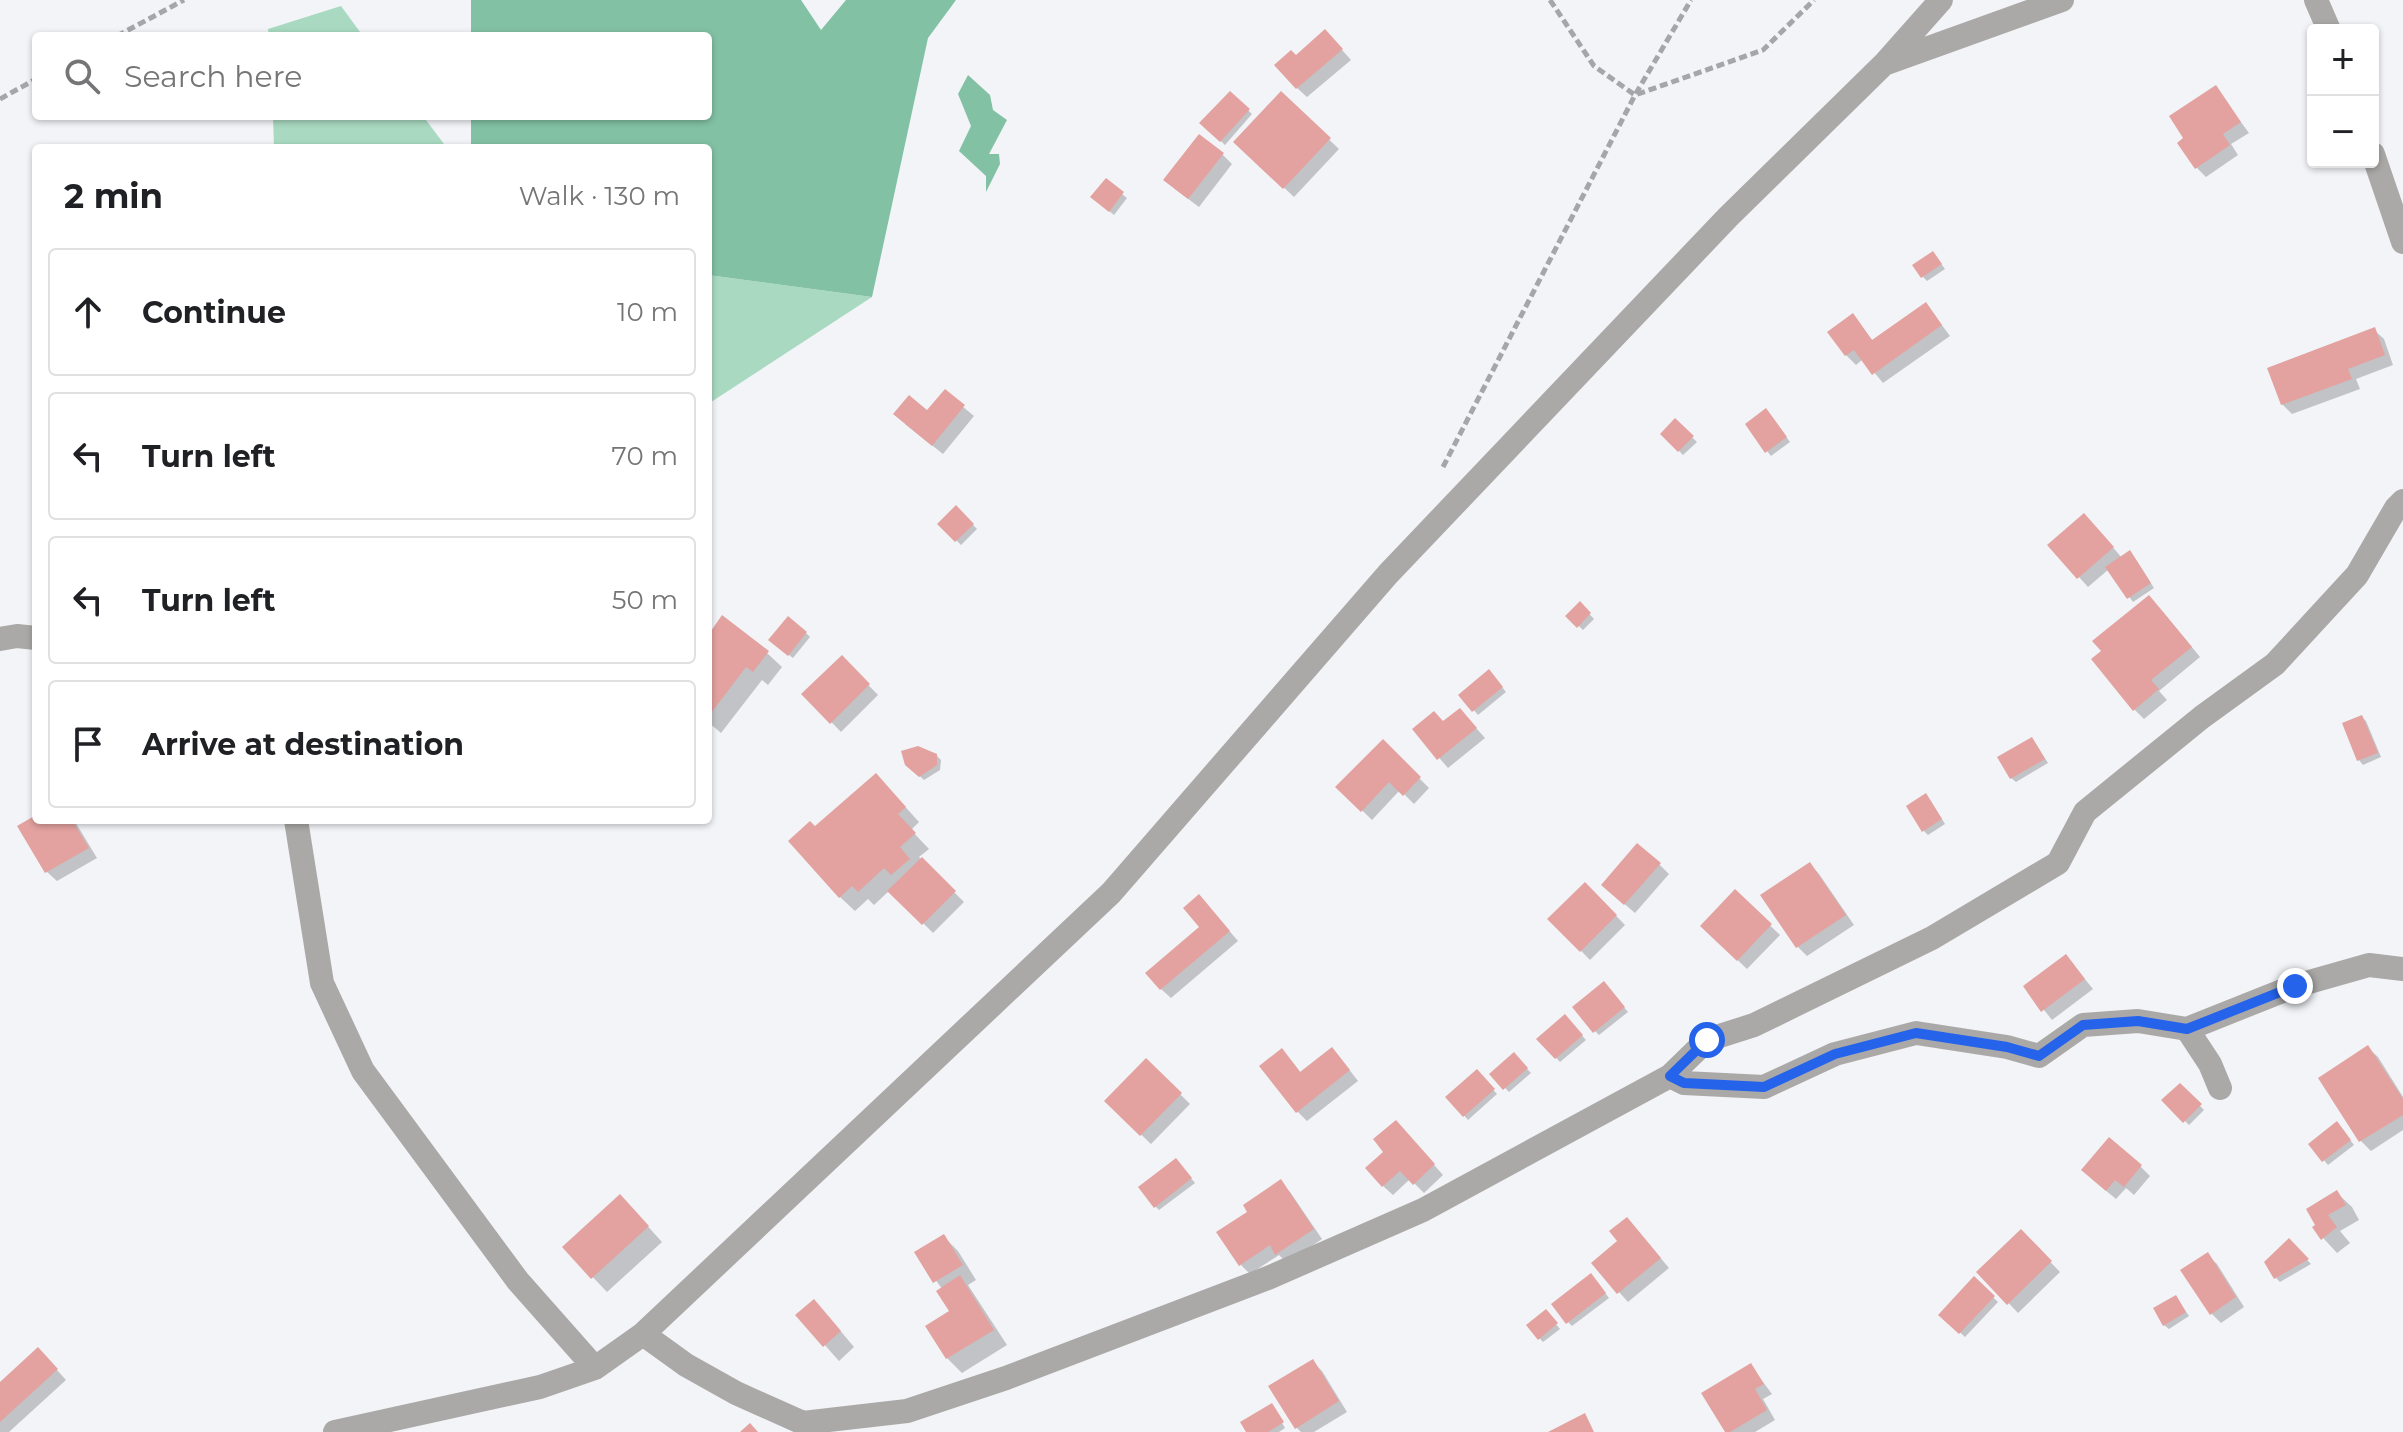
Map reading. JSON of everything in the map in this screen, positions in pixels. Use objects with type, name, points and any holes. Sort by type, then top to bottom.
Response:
[{"type":"street","points":[[335,1432],[540,1387],[595,1368],[643,1334],[1111,893],[1388,574],[1728,217],[1884,64],[1941,0]]},
{"type":"street","points":[[1884,64],[2062,0]]},
{"type":"street","points":[[2316,0],[2326,24]]},
{"type":"street","points":[[2378,168],[2403,242]]},
{"type":"street","points":[[643,1334],[686,1365],[803,1423],[907,1411],[1020,1373],[1310,1260],[1423,1210],[1670,1076],[1707,1040],[1754,1025],[1932,938],[2058,863],[2085,812],[2202,717],[2275,664],[2357,575],[2403,501]]},
{"type":"street","points":[[0,639],[32,638]]},
{"type":"street","points":[[297,824],[322,983],[363,1071],[518,1281],[595,1368]]},
{"type":"street","points":[[1670,1076],[1684,1083],[1764,1087],[1835,1054],[1916,1033],[2007,1047],[2039,1056],[2083,1025],[2138,1021],[2187,1029],[2295,986],[2369,965],[2403,969]]},
{"type":"street","points":[[2187,1029],[2210,1064],[2220,1088]]},
{"type":"path","points":[[124,32],[184,0]]},
{"type":"path","points":[[1550,0],[1594,66],[1635,95]]},
{"type":"path","points":[[1439,475],[1635,95],[1691,0]]},
{"type":"path","points":[[1635,95],[1763,50],[1814,0]]},
{"type":"path","points":[[0,99],[32,81]]},
{"type":"green space","points":[[471,0],[801,0],[821,30],[846,0],[956,0],[928,38],[872,297],[712,276],[712,144],[471,144],[471,120],[712,120],[712,32],[471,32]]},
{"type":"green space","points":[[341,6],[360,32],[268,32],[268,29]]},
{"type":"green space","points":[[968,75],[990,95],[993,110],[1007,120],[989,154],[999,154],[1000,164],[986,192],[986,176],[959,151],[971,126],[958,94]]},
{"type":"green space","points":[[273,120],[426,120],[444,144],[274,144]]},
{"type":"green space","points":[[712,276],[872,297],[712,401]]},
{"type":"building","points":[[1325,29],[1343,49],[1296,89],[1274,65],[1291,50],[1296,55]]},
{"type":"building","points":[[2216,85],[2241,122],[2223,134],[2230,145],[2195,169],[2177,143],[2183,138],[2169,116]]},
{"type":"building","points":[[1230,91],[1250,109],[1220,142],[1199,123]]},
{"type":"building","points":[[1281,91],[1331,138],[1283,189],[1233,142]]},
{"type":"building","points":[[1199,134],[1224,153],[1188,199],[1163,180]]},
{"type":"building","points":[[1106,178],[1124,192],[1109,212],[1090,197]]},
{"type":"building","points":[[1933,251],[1942,264],[1921,278],[1912,265]]},
{"type":"building","points":[[1926,302],[1942,325],[1872,375],[1854,350],[1845,356],[1827,332],[1853,313],[1872,340]]},
{"type":"building","points":[[2375,327],[2385,355],[2348,369],[2352,379],[2281,405],[2267,368]]},
{"type":"building","points":[[945,389],[965,405],[932,446],[893,414],[909,395],[927,410]]},
{"type":"building","points":[[1766,408],[1787,437],[1765,453],[1745,424]]},
{"type":"building","points":[[1675,418],[1694,436],[1678,452],[1660,434]]},
{"type":"building","points":[[956,505],[974,524],[955,542],[937,524]]},
{"type":"building","points":[[2084,513],[2114,547],[2077,579],[2047,545]]},
{"type":"building","points":[[2130,550],[2151,583],[2127,599],[2105,567]]},
{"type":"building","points":[[2149,595],[2192,647],[2151,680],[2159,689],[2133,711],[2091,659],[2101,651],[2092,641]]},
{"type":"building","points":[[1580,601],[1591,613],[1577,628],[1565,616]]},
{"type":"building","points":[[722,615],[769,651],[753,672],[746,667],[712,712],[712,630]]},
{"type":"building","points":[[788,616],[807,632],[788,656],[768,640]]},
{"type":"building","points":[[842,655],[870,684],[830,724],[801,694]]},
{"type":"building","points":[[1489,669],[1503,687],[1472,712],[1458,695]]},
{"type":"building","points":[[1460,708],[1477,728],[1437,760],[1412,729],[1434,711],[1443,721]]},
{"type":"building","points":[[2362,715],[2378,753],[2357,761],[2342,723]]},
{"type":"building","points":[[2032,737],[2045,759],[2010,779],[1997,757]]},
{"type":"building","points":[[1383,739],[1421,777],[1403,796],[1389,782],[1361,812],[1335,787]]},
{"type":"building","points":[[918,746],[937,754],[937,765],[919,777],[905,765],[901,751]]},
{"type":"building","points":[[876,773],[906,807],[898,814],[916,833],[900,847],[910,859],[891,875],[884,868],[858,892],[852,886],[839,898],[788,841],[810,821],[815,826]]},
{"type":"building","points":[[1926,793],[1942,819],[1922,832],[1906,806]]},
{"type":"building","points":[[32,817],[32,824],[74,824],[89,848],[45,873],[17,826]]},
{"type":"building","points":[[1637,843],[1661,863],[1624,905],[1601,885]]},
{"type":"building","points":[[922,857],[956,891],[922,925],[887,891]]},
{"type":"building","points":[[1810,862],[1846,915],[1796,948],[1760,895]]},
{"type":"building","points":[[1585,882],[1617,915],[1580,952],[1547,919]]},
{"type":"building","points":[[1735,889],[1772,924],[1737,961],[1700,926]]},
{"type":"building","points":[[1199,894],[1230,931],[1160,990],[1145,973],[1199,927],[1183,908]]},
{"type":"building","points":[[2066,954],[2085,979],[2041,1012],[2023,986]]},
{"type":"building","points":[[1604,981],[1625,1007],[1593,1033],[1572,1007]]},
{"type":"building","points":[[1565,1014],[1583,1035],[1555,1059],[1536,1039]]},
{"type":"building","points":[[2368,1045],[2403,1099],[2403,1115],[2359,1142],[2318,1078]]},
{"type":"building","points":[[1332,1047],[1350,1070],[1296,1113],[1259,1066],[1282,1048],[1300,1072]]},
{"type":"building","points":[[1514,1052],[1528,1068],[1503,1090],[1489,1074]]},
{"type":"building","points":[[1146,1058],[1182,1093],[1140,1136],[1104,1101]]},
{"type":"building","points":[[1477,1069],[1495,1089],[1463,1117],[1445,1097]]},
{"type":"building","points":[[2180,1083],[2202,1104],[2183,1123],[2161,1100]]},
{"type":"building","points":[[1396,1120],[1435,1164],[1413,1185],[1400,1171],[1382,1187],[1365,1168],[1383,1152],[1373,1139]]},
{"type":"building","points":[[2337,1121],[2351,1140],[2322,1162],[2308,1144]]},
{"type":"building","points":[[2109,1137],[2142,1165],[2124,1187],[2115,1180],[2106,1191],[2081,1170]]},
{"type":"building","points":[[1176,1158],[1192,1178],[1154,1208],[1138,1187]]},
{"type":"building","points":[[1281,1179],[1314,1229],[1275,1255],[1270,1245],[1239,1266],[1216,1232],[1247,1212],[1243,1205]]},
{"type":"building","points":[[2337,1190],[2346,1205],[2328,1215],[2337,1227],[2321,1240],[2312,1227],[2315,1225],[2306,1209]]},
{"type":"building","points":[[620,1194],[649,1226],[591,1279],[562,1247]]},
{"type":"building","points":[[1627,1217],[1661,1258],[1617,1294],[1591,1263],[1617,1241],[1609,1231]]},
{"type":"building","points":[[2021,1229],[2052,1261],[2007,1305],[1976,1272]]},
{"type":"building","points":[[944,1234],[963,1265],[933,1283],[914,1252]]},
{"type":"building","points":[[2289,1238],[2309,1259],[2274,1279],[2264,1262]]},
{"type":"building","points":[[2208,1252],[2236,1297],[2210,1315],[2180,1270]]},
{"type":"building","points":[[1591,1273],[1606,1293],[1566,1324],[1551,1304]]},
{"type":"building","points":[[960,1275],[994,1330],[946,1359],[925,1326],[949,1311],[936,1291]]},
{"type":"building","points":[[1974,1276],[1995,1296],[1959,1334],[1938,1315]]},
{"type":"building","points":[[2176,1295],[2186,1312],[2163,1326],[2153,1308]]},
{"type":"building","points":[[814,1299],[841,1331],[823,1347],[795,1315]]},
{"type":"building","points":[[1546,1309],[1558,1323],[1538,1340],[1526,1325]]},
{"type":"building","points":[[38,1347],[58,1369],[0,1422],[0,1382]]},
{"type":"building","points":[[1313,1359],[1339,1401],[1295,1429],[1268,1386]]},
{"type":"building","points":[[1751,1363],[1764,1384],[1755,1389],[1767,1410],[1725,1432],[1701,1393]]},
{"type":"building","points":[[1272,1403],[1284,1422],[1268,1432],[1246,1432],[1240,1422]]},
{"type":"building","points":[[1585,1413],[1594,1432],[1548,1432]]},
{"type":"building","points":[[750,1423],[758,1432],[740,1432]]},
{"type":"route","points":[[1707,1040],[1670,1076],[1684,1083],[1764,1087],[1835,1054],[1916,1033],[2007,1047],[2039,1056],[2083,1025],[2138,1021],[2187,1029],[2295,986]]}]
